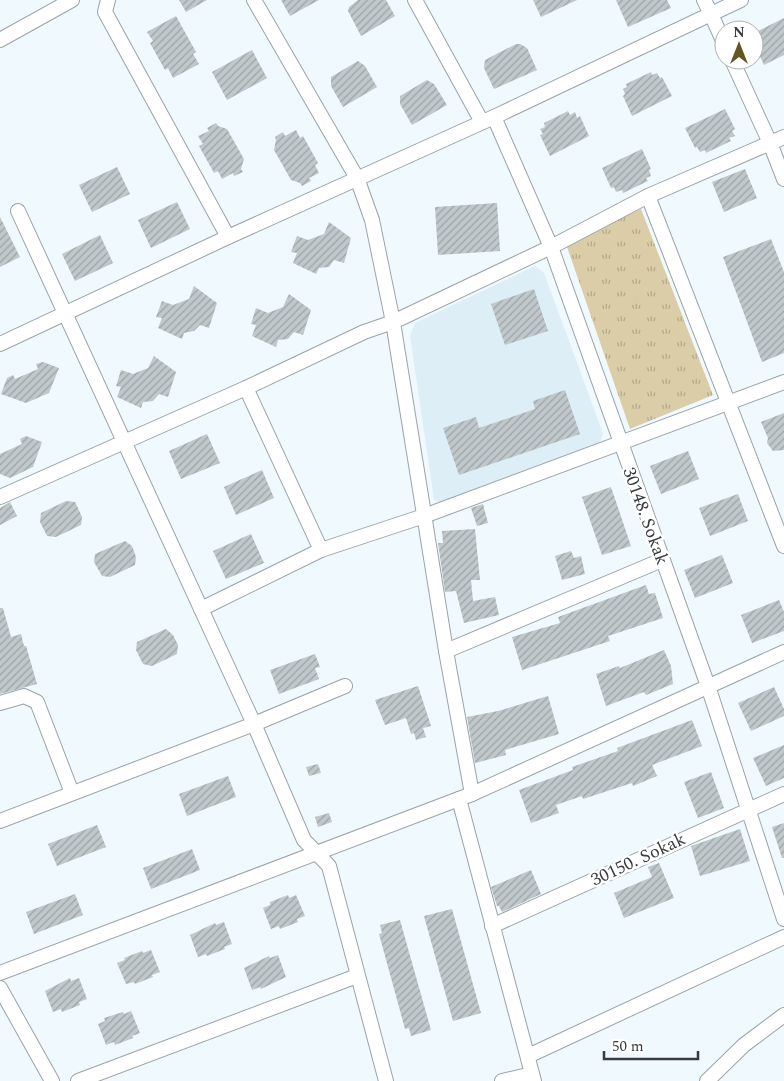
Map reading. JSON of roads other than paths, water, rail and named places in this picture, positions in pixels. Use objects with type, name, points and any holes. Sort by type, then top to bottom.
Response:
[{"type":"street","points":[[0,40],[72,0]]},
{"type":"street","points":[[108,0],[105,12],[228,237]]},
{"type":"street","points":[[254,0],[357,178],[372,220],[393,322],[446,651],[472,794]]},
{"type":"street","points":[[704,0],[714,22]]},
{"type":"street","points":[[0,344],[228,237],[488,120],[741,0]]},
{"type":"street","name":"30148. Sokak","points":[[419,1],[488,120],[551,247],[708,686],[784,919]]},
{"type":"street","points":[[737,70],[770,143],[784,179]]},
{"type":"street","points":[[0,497],[246,388],[364,332],[393,322],[551,247],[648,196],[784,137]]},
{"type":"street","points":[[648,196],[784,546]]},
{"type":"street","points":[[18,211],[254,724],[304,840],[329,866],[386,1081]]},
{"type":"street","points":[[201,609],[320,550],[424,516],[784,382]]},
{"type":"street","points":[[246,388],[320,550]]},
{"type":"street","points":[[446,651],[662,560]]},
{"type":"street","points":[[0,973],[472,794],[784,652]]},
{"type":"street","points":[[0,820],[254,724],[344,686]]},
{"type":"street","points":[[0,703],[24,696],[38,702],[72,792]]},
{"type":"street","name":"30150. Sokak","points":[[492,926],[747,809],[784,794]]},
{"type":"street","points":[[459,799],[534,1077],[502,1081]]},
{"type":"street","points":[[528,1056],[784,937]]},
{"type":"street","points":[[78,1081],[357,976]]},
{"type":"street","points":[[0,988],[52,1081]]},
{"type":"street","points":[[707,1081],[744,1045],[784,1015]]}]
